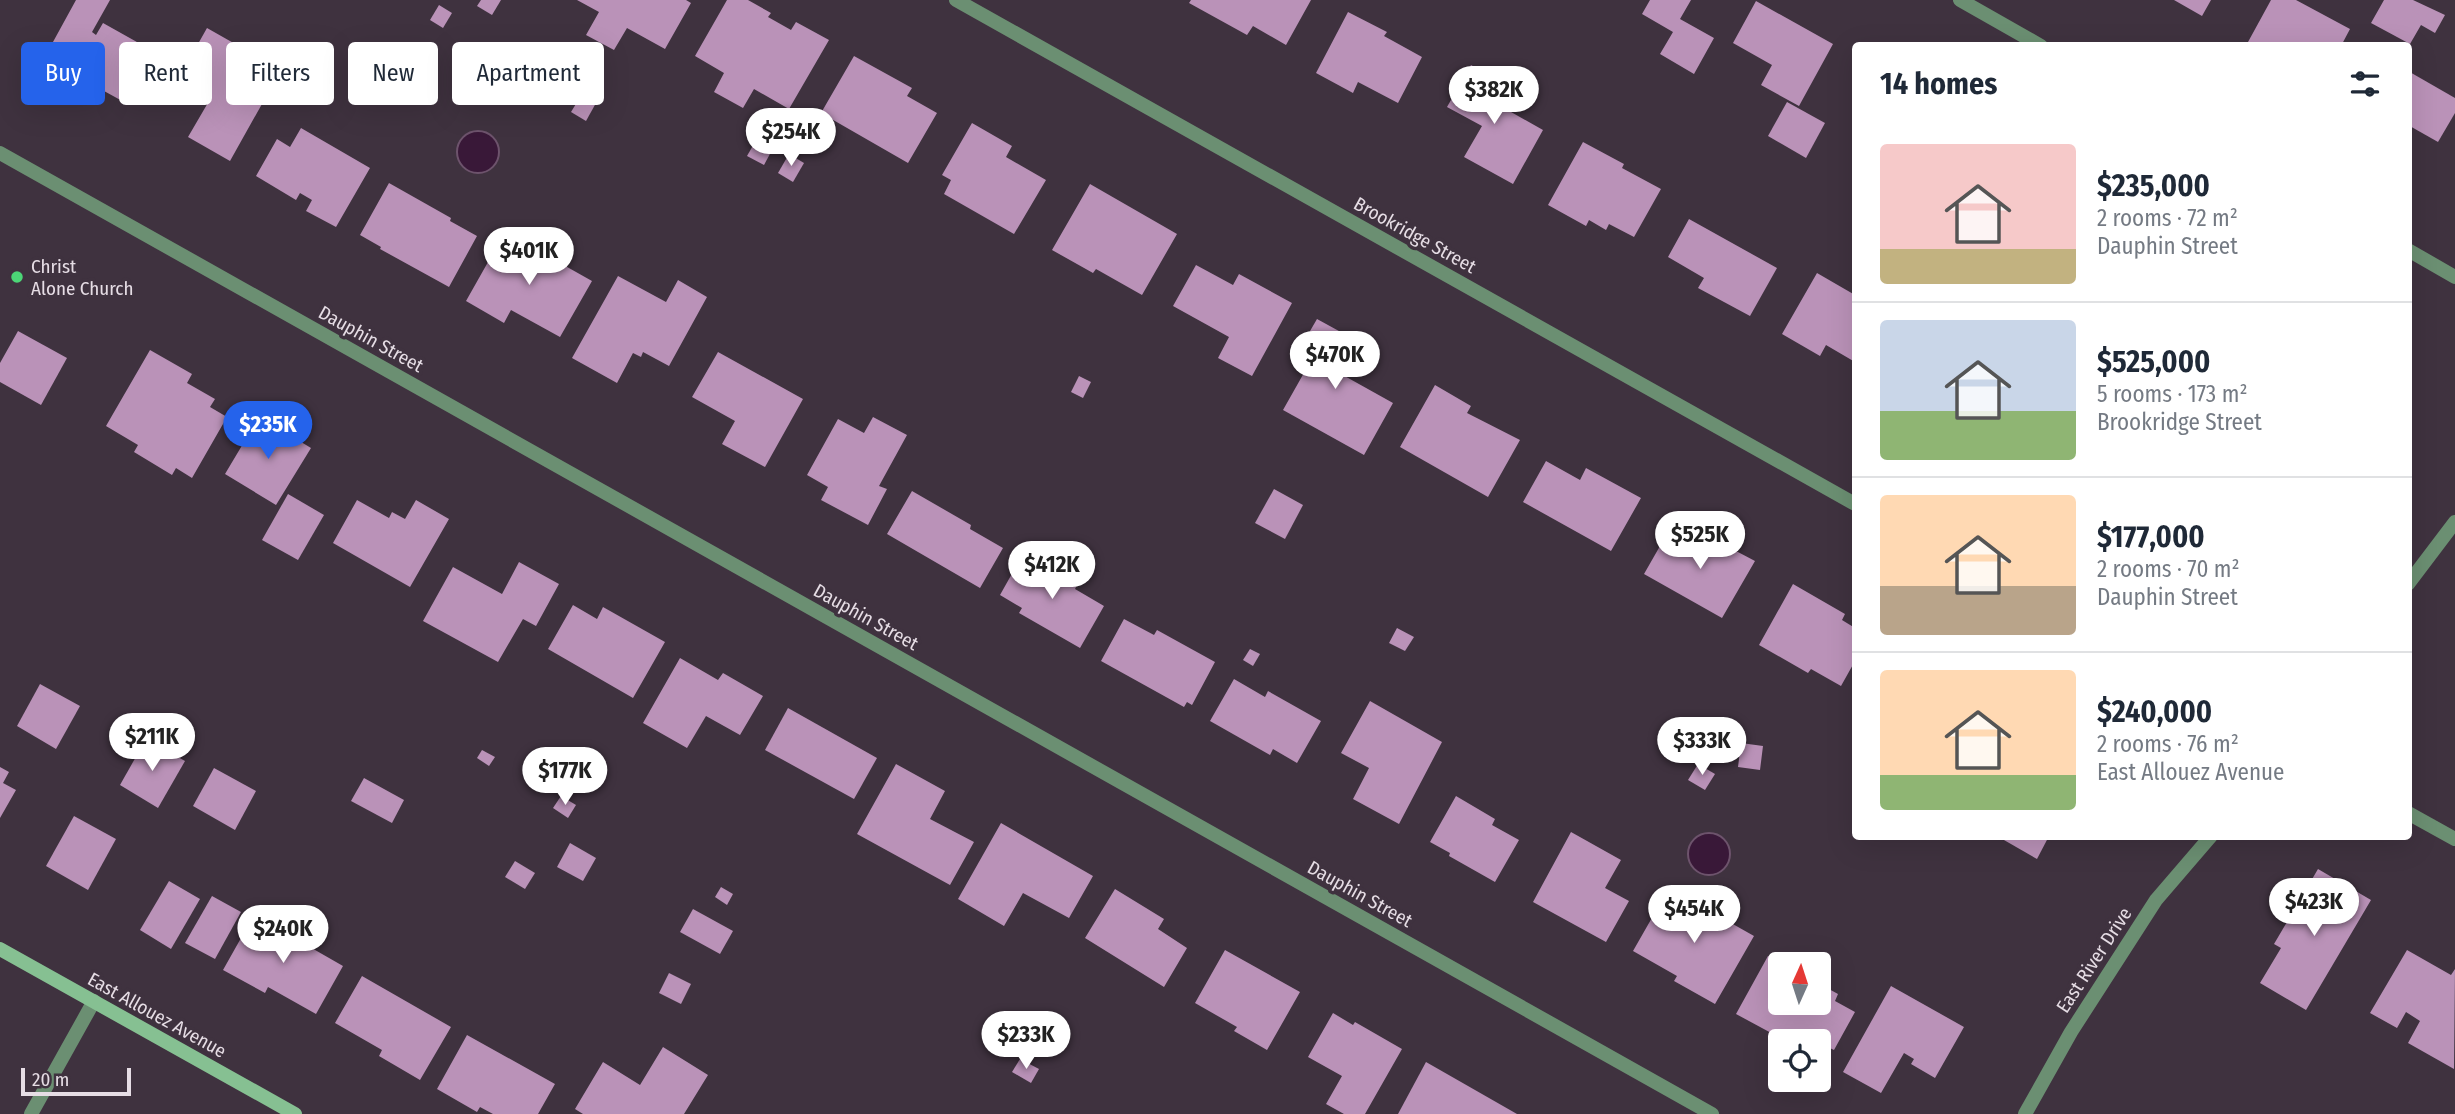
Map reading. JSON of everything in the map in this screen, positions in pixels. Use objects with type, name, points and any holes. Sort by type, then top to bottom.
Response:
[{"type":"street","name":"Brookridge Street","points":[[956,0],[1852,502]]},
{"type":"street","points":[[1960,0],[2034,42]]},
{"type":"street","name":"Dauphin Street","points":[[0,153],[1712,1114]]},
{"type":"street","points":[[2412,252],[2455,277]]},
{"type":"street","points":[[2412,579],[2455,522]]},
{"type":"street","points":[[2412,815],[2455,839]]},
{"type":"street","name":"East River Drive","points":[[2025,1114],[2071,1032],[2156,900],[2208,840]]},
{"type":"street","name":"East Allouez Avenue","points":[[0,949],[295,1114]]},
{"type":"street","points":[[31,1114],[93,1002]]},
{"type":"shaded area","points":[[478,131],[493,137],[499,152],[493,167],[478,173],[463,167],[457,152],[463,137]]},
{"type":"shaded area","points":[[1709,833],[1724,839],[1730,854],[1724,869],[1709,875],[1694,869],[1688,854],[1694,839]]},
{"type":"building","points":[[76,0],[110,0],[92,32],[96,35],[103,23],[137,42],[119,42],[119,99],[105,92],[105,42],[53,42]]},
{"type":"building","points":[[481,0],[501,0],[492,15],[477,6]]},
{"type":"building","points":[[577,0],[686,0],[691,3],[665,49],[627,28],[614,50],[604,42],[586,35],[599,12]]},
{"type":"building","points":[[727,0],[748,0],[771,13],[768,17],[791,30],[796,22],[829,40],[789,109],[754,89],[743,108],[714,92],[724,73],[695,56]]},
{"type":"building","points":[[1191,0],[1311,0],[1286,45],[1253,26],[1247,35],[1189,3]]},
{"type":"building","points":[[1650,0],[1691,0],[1680,19],[1714,38],[1694,74],[1660,54],[1673,32],[1642,14]]},
{"type":"building","points":[[2174,0],[2211,0],[2202,16]]},
{"type":"building","points":[[2271,0],[2296,0],[2350,29],[2343,42],[2248,42]]},
{"type":"building","points":[[2384,0],[2413,0],[2445,15],[2435,33],[2421,25],[2411,42],[2371,23]]},
{"type":"building","points":[[1756,1],[1833,44],[1799,106],[1761,85],[1772,65],[1733,43]]},
{"type":"building","points":[[439,5],[452,13],[443,28],[430,20]]},
{"type":"building","points":[[1348,12],[1387,32],[1384,36],[1422,57],[1398,103],[1358,82],[1353,93],[1316,73]]},
{"type":"building","points":[[207,28],[232,42],[226,42],[226,105],[261,105],[230,161],[188,137],[207,105],[212,105],[212,42],[199,42]]},
{"type":"building","points":[[854,56],[912,88],[907,96],[937,113],[908,163],[821,113]]},
{"type":"building","points":[[1471,65],[1507,85],[1497,104],[1543,130],[1513,184],[1464,157],[1482,126],[1447,107]]},
{"type":"building","points":[[2412,73],[2455,98],[2455,113],[2438,142],[2412,127]]},
{"type":"building","points":[[1787,102],[1825,123],[1806,158],[1768,136]]},
{"type":"building","points":[[575,105],[595,105],[586,121],[571,112]]},
{"type":"building","points":[[972,123],[1012,146],[1006,157],[1046,180],[1014,234],[944,194],[951,180],[942,175]]},
{"type":"building","points":[[301,128],[370,168],[336,227],[306,211],[312,200],[300,193],[296,200],[256,176],[277,139],[290,147]]},
{"type":"building","points":[[755,142],[771,152],[764,165],[747,156]]},
{"type":"building","points":[[1583,142],[1624,164],[1622,168],[1661,189],[1634,237],[1609,224],[1606,230],[1589,220],[1586,226],[1548,205]]},
{"type":"building","points":[[789,154],[804,163],[793,182],[778,173]]},
{"type":"building","points":[[389,183],[477,236],[449,287],[360,235]]},
{"type":"building","points":[[1090,184],[1177,234],[1142,295],[1096,269],[1093,273],[1052,250]]},
{"type":"building","points":[[1689,219],[1777,268],[1750,316],[1698,288],[1704,278],[1668,257]]},
{"type":"building","points":[[505,232],[592,281],[560,337],[511,310],[504,323],[466,301]]},
{"type":"building","points":[[1196,265],[1233,285],[1239,274],[1292,303],[1252,376],[1218,358],[1229,337],[1173,306]]},
{"type":"building","points":[[1817,273],[1852,293],[1852,360],[1826,345],[1820,356],[1782,334]]},
{"type":"building","points":[[618,276],[666,302],[678,280],[707,297],[669,366],[643,352],[641,357],[633,353],[617,383],[572,358]]},
{"type":"building","points":[[1317,319],[1359,342],[1341,374],[1393,403],[1364,455],[1283,410],[1309,364],[1295,357]]},
{"type":"building","points":[[18,331],[67,358],[41,405],[0,382],[0,363]]},
{"type":"building","points":[[150,350],[192,374],[187,383],[215,399],[210,407],[227,417],[192,478],[176,468],[172,475],[134,452],[138,445],[106,426]]},
{"type":"building","points":[[718,352],[803,399],[765,467],[722,444],[735,421],[692,397]]},
{"type":"building","points":[[1079,376],[1091,382],[1083,398],[1071,392]]},
{"type":"building","points":[[1435,385],[1471,406],[1467,413],[1520,440],[1488,497],[1400,447]]},
{"type":"building","points":[[259,417],[265,421],[270,419],[278,428],[311,448],[276,505],[225,474]]},
{"type":"building","points":[[873,417],[907,435],[879,486],[887,489],[868,525],[821,500],[828,487],[807,475],[838,419],[864,433]]},
{"type":"building","points":[[1546,461],[1580,480],[1586,468],[1641,498],[1611,551],[1523,502]]},
{"type":"building","points":[[1274,489],[1303,505],[1285,539],[1255,523]]},
{"type":"building","points":[[912,491],[971,525],[970,529],[1003,548],[980,588],[887,534]]},
{"type":"building","points":[[288,494],[324,515],[298,560],[262,540]]},
{"type":"building","points":[[357,500],[389,518],[392,512],[405,519],[416,500],[449,519],[410,587],[333,543]]},
{"type":"building","points":[[1672,525],[1715,550],[1719,542],[1755,561],[1722,618],[1644,574]]},
{"type":"building","points":[[1023,554],[1077,585],[1075,589],[1104,606],[1080,648],[1019,613],[1022,608],[1000,595]]},
{"type":"building","points":[[519,562],[559,584],[536,626],[523,619],[498,662],[423,621],[453,567],[502,594]]},
{"type":"building","points":[[1793,584],[1845,614],[1842,620],[1852,626],[1852,666],[1841,686],[1811,669],[1808,673],[1759,645]]},
{"type":"building","points":[[573,605],[597,619],[603,607],[665,642],[633,698],[548,649]]},
{"type":"building","points":[[1124,619],[1154,635],[1157,630],[1215,662],[1192,705],[1187,702],[1184,707],[1101,661]]},
{"type":"building","points":[[1397,628],[1414,637],[1405,651],[1389,643]]},
{"type":"building","points":[[1250,649],[1260,654],[1253,666],[1243,660]]},
{"type":"building","points":[[680,658],[718,680],[723,673],[763,696],[740,735],[706,716],[687,748],[643,723]]},
{"type":"building","points":[[1234,679],[1265,697],[1268,691],[1321,721],[1297,763],[1273,749],[1270,755],[1210,721]]},
{"type":"building","points":[[40,684],[80,706],[56,749],[17,726]]},
{"type":"building","points":[[1370,701],[1442,742],[1399,824],[1353,799],[1369,768],[1341,753]]},
{"type":"building","points":[[788,708],[877,758],[854,799],[765,750]]},
{"type":"building","points":[[146,739],[185,761],[158,808],[120,785]]},
{"type":"building","points":[[1741,743],[1763,746],[1760,770],[1738,767]]},
{"type":"building","points":[[482,750],[495,757],[489,766],[477,758]]},
{"type":"building","points":[[896,764],[945,791],[930,819],[974,842],[950,885],[857,834]]},
{"type":"building","points":[[1698,764],[1715,774],[1705,790],[1688,780]]},
{"type":"building","points":[[0,767],[9,772],[3,783],[16,790],[0,818]]},
{"type":"building","points":[[214,768],[256,791],[235,830],[193,806]]},
{"type":"building","points":[[364,778],[404,800],[392,823],[351,801]]},
{"type":"building","points":[[561,796],[576,805],[568,818],[553,808]]},
{"type":"building","points":[[1456,796],[1495,819],[1492,825],[1519,840],[1495,882],[1430,842]]},
{"type":"building","points":[[74,816],[116,839],[88,890],[46,866]]},
{"type":"building","points":[[1001,823],[1093,876],[1069,918],[1023,893],[1004,926],[958,899]]},
{"type":"building","points":[[1571,832],[1621,860],[1605,888],[1629,901],[1606,942],[1533,902]]},
{"type":"building","points":[[2004,840],[2047,840],[2037,859]]},
{"type":"building","points":[[570,843],[596,858],[583,881],[557,867]]},
{"type":"building","points":[[515,861],[535,873],[525,889],[505,877]]},
{"type":"building","points":[[2318,869],[2371,900],[2306,1010],[2260,983],[2281,948],[2274,944]]},
{"type":"building","points":[[169,881],[200,899],[171,949],[140,930]]},
{"type":"building","points":[[721,887],[733,894],[727,905],[715,897]]},
{"type":"building","points":[[1669,888],[1754,936],[1715,1004],[1674,981],[1677,976],[1633,951]]},
{"type":"building","points":[[1115,889],[1164,919],[1158,929],[1187,948],[1164,987],[1085,938]]},
{"type":"building","points":[[212,896],[241,912],[215,959],[185,943]]},
{"type":"building","points":[[693,909],[733,931],[720,954],[680,932]]},
{"type":"building","points":[[254,915],[343,966],[316,1014],[268,987],[265,993],[223,970]]},
{"type":"building","points":[[1225,950],[1300,992],[1267,1050],[1234,1031],[1237,1027],[1195,1003]]},
{"type":"building","points":[[2407,950],[2451,975],[2455,969],[2454,1069],[2408,1043],[2420,1021],[2406,1012],[2397,1028],[2370,1013]]},
{"type":"building","points":[[1768,956],[1768,1015],[1831,1015],[1831,990],[1838,994],[1835,1001],[1855,1012],[1834,1050],[1831,1049],[1831,1029],[1768,1029],[1768,1031],[1736,1014]]},
{"type":"building","points":[[669,973],[691,984],[681,1004],[659,993]]},
{"type":"building","points":[[362,976],[451,1027],[420,1080],[379,1056],[382,1050],[335,1023]]},
{"type":"building","points":[[1891,986],[1964,1027],[1935,1078],[1911,1064],[1914,1059],[1904,1053],[1881,1093],[1843,1072]]},
{"type":"building","points":[[1333,1013],[1353,1025],[1355,1022],[1402,1049],[1365,1114],[1344,1114],[1326,1104],[1342,1076],[1308,1057]]},
{"type":"building","points":[[467,1035],[555,1084],[538,1114],[493,1114],[480,1107],[477,1112],[437,1089]]},
{"type":"building","points":[[663,1047],[708,1075],[684,1114],[583,1114],[575,1109],[603,1062],[640,1085]]},
{"type":"building","points":[[1020,1059],[1039,1069],[1031,1083],[1012,1072]]},
{"type":"building","points":[[1426,1062],[1517,1114],[1398,1114]]},
{"type":"place","name":"Christ Alone Church","points":[[17,277]]}]
